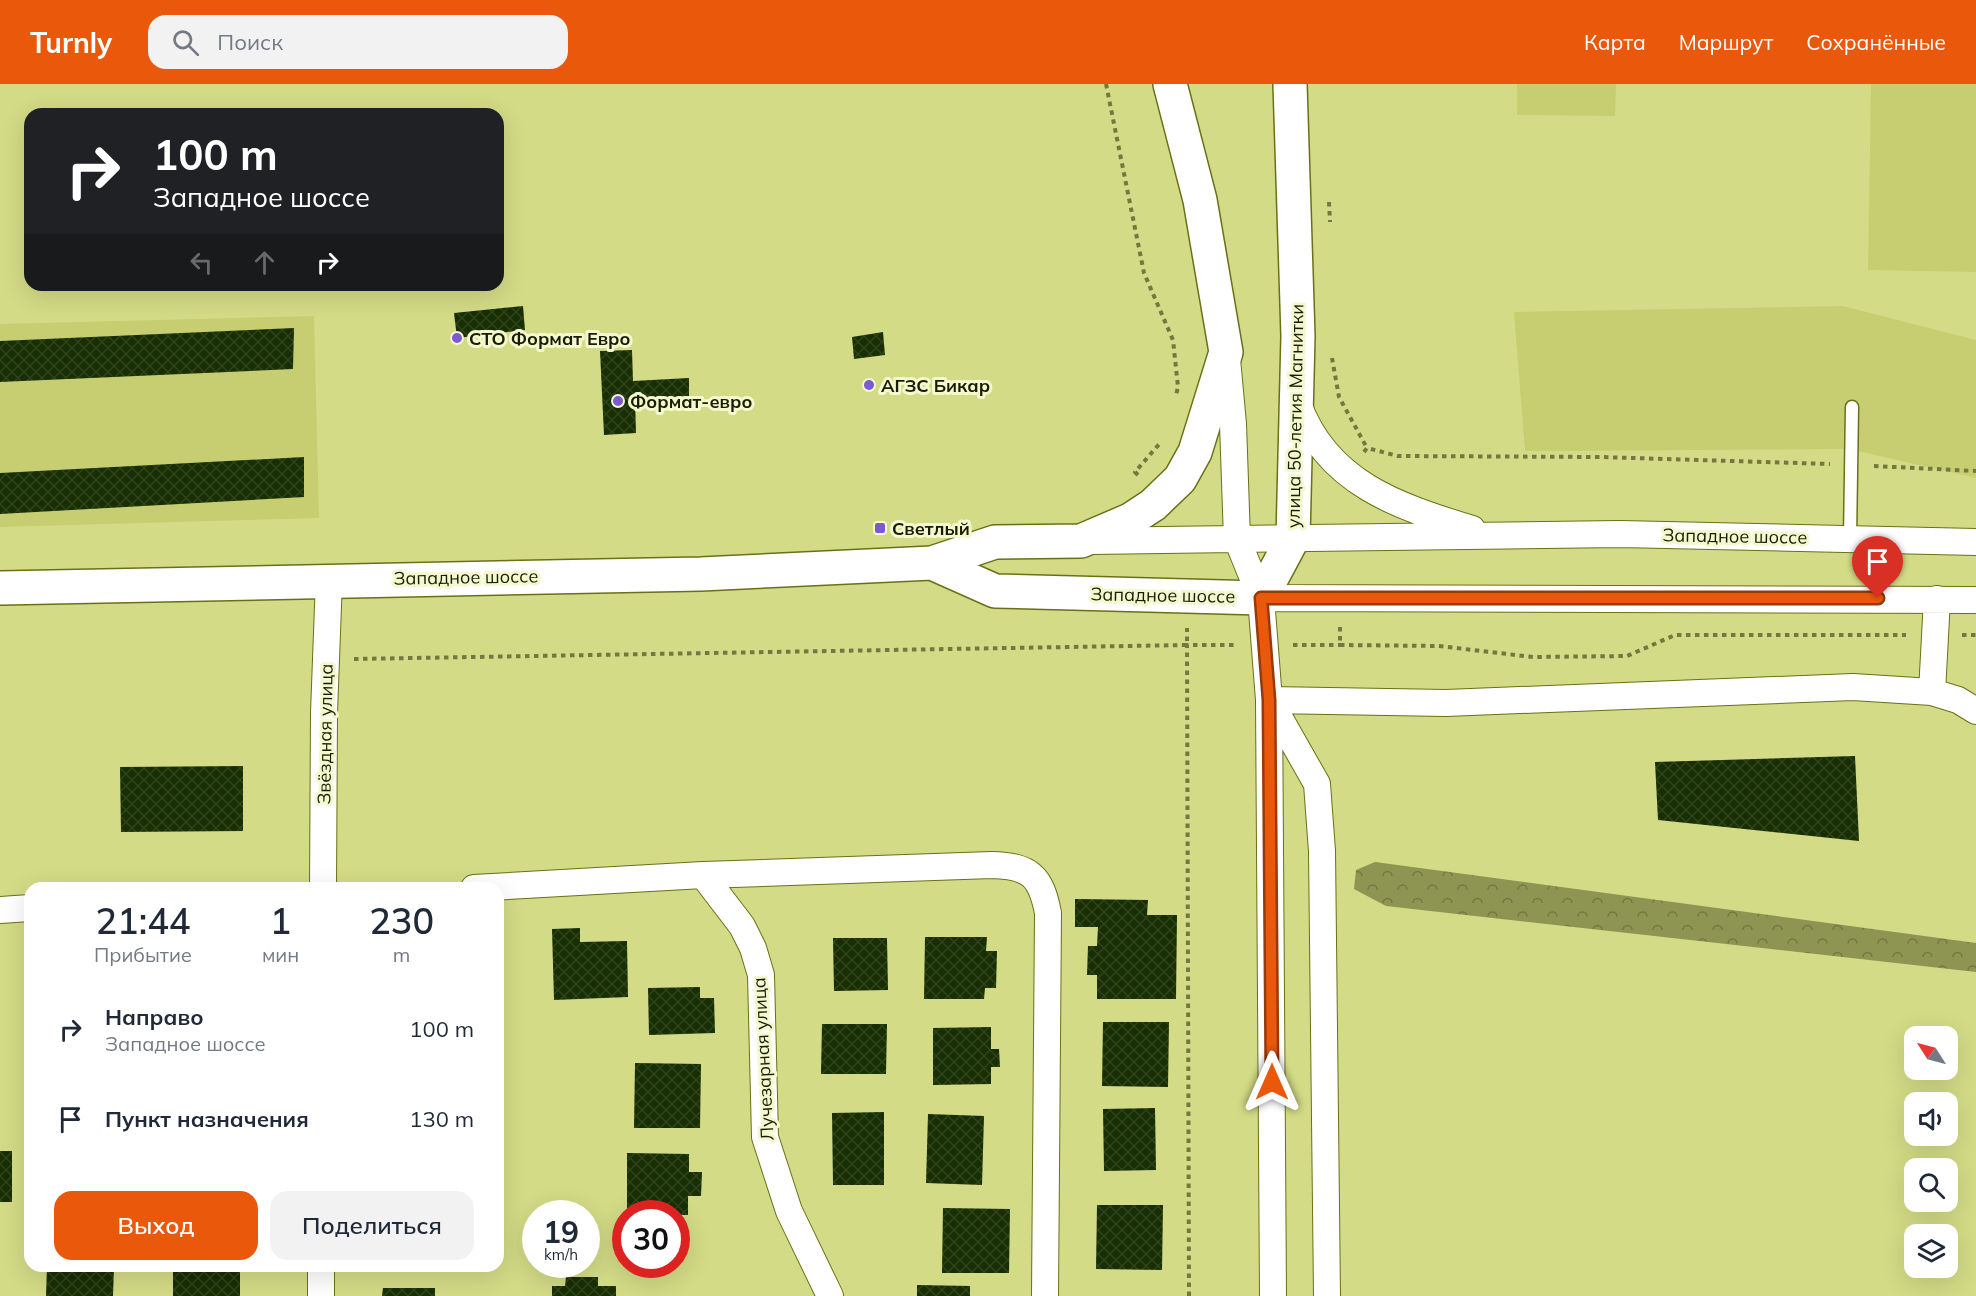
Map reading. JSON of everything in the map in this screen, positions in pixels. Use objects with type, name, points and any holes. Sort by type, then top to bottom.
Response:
[{"type":"main road","points":[[1081,541],[1130,520],[1180,479],[1195,452],[1226,352],[1200,200],[1170,84]]},
{"type":"main road","name":"улица 50-летия Магнитки","points":[[1261,598],[1293,538],[1298,336],[1290,84]]},
{"type":"main road","name":"Западное шоссе","points":[[0,588],[329,579],[701,574],[932,564],[995,542],[1081,541]]},
{"type":"main road","name":"Западное шоссе","points":[[932,564],[995,591],[1261,598]]},
{"type":"street","points":[[1226,352],[1233,424],[1237,539],[1261,598],[1269,700],[1273,1296]]},
{"type":"street","name":"Западное шоссе","points":[[1297,401],[1305,424],[1319,445],[1348,474],[1375,494],[1413,511],[1495,536]]},
{"type":"street","name":"Западное шоссе","points":[[1081,541],[1620,534],[1976,542]]},
{"type":"street","name":"Звёздная улица","points":[[323,882],[324,713],[329,579]]},
{"type":"street","name":"Западное шоссе","points":[[1261,598],[1976,600]]},
{"type":"street","points":[[1932,692],[1937,599]]},
{"type":"street","points":[[1269,700],[1446,703],[1852,687],[1932,692],[1958,700],[1976,711]]},
{"type":"street","points":[[1269,700],[1317,784],[1322,851],[1327,1296]]},
{"type":"street","points":[[504,886],[703,875],[992,865],[1013,865],[1032,874],[1043,889],[1048,913],[1046,1296]]},
{"type":"street","name":"Лучезарная улица","points":[[703,875],[742,926],[753,948],[761,975],[765,1137],[789,1211],[830,1296]]},
{"type":"street","points":[[0,909],[24,908]]},
{"type":"street","points":[[321,1272],[321,1296]]},
{"type":"lane","points":[[1850,539],[1852,407]]},
{"type":"path","points":[[1107,84],[1144,273],[1173,340],[1178,387],[1175,397]]},
{"type":"path","points":[[1329,201],[1329,224]]},
{"type":"path","points":[[1331,351],[1339,397],[1367,448],[1398,456],[1600,457],[1851,464],[1976,471]]},
{"type":"path","points":[[1159,498],[1135,472],[1166,437]]},
{"type":"path","points":[[1348,474],[1367,448]]},
{"type":"path","points":[[1189,1296],[1187,645],[1340,645]]},
{"type":"shaded area","points":[[1517,84],[1616,84],[1615,116],[1517,115]]},
{"type":"shaded area","points":[[1871,84],[1976,84],[1976,272],[1868,270]]},
{"type":"shaded area","points":[[1843,306],[1976,340],[1976,478],[1849,449],[1525,451],[1514,312]]},
{"type":"shaded area","points":[[314,316],[319,518],[0,527],[0,324]]},
{"type":"green space","points":[[1375,862],[1976,943],[1976,972],[1386,906],[1354,889],[1356,870]]},
{"type":"building","points":[[523,306],[525,330],[457,338],[454,313]]},
{"type":"building","points":[[294,328],[293,369],[0,382],[0,341]]},
{"type":"building","points":[[883,332],[885,355],[854,359],[852,337]]},
{"type":"building","points":[[632,350],[633,381],[689,378],[689,396],[635,399],[636,433],[604,435],[600,351]]},
{"type":"building","points":[[304,457],[304,497],[0,514],[0,473]]},
{"type":"building","points":[[1855,756],[1859,841],[1658,820],[1655,762]]},
{"type":"building","points":[[243,766],[243,831],[121,832],[120,767]]},
{"type":"building","points":[[1075,899],[1148,900],[1147,915],[1177,915],[1176,999],[1097,999],[1097,975],[1087,975],[1088,946],[1097,946],[1098,927],[1075,927]]},
{"type":"building","points":[[580,928],[580,942],[627,941],[628,997],[554,1000],[552,929]]},
{"type":"building","points":[[925,937],[987,937],[986,951],[997,951],[996,988],[985,988],[984,999],[924,999]]},
{"type":"building","points":[[833,938],[887,938],[888,990],[834,991]]},
{"type":"building","points":[[700,987],[700,998],[714,998],[715,1033],[649,1035],[648,988]]},
{"type":"building","points":[[1103,1022],[1169,1022],[1168,1087],[1102,1086]]},
{"type":"building","points":[[822,1024],[887,1024],[886,1074],[821,1074]]},
{"type":"building","points":[[991,1027],[991,1049],[999,1049],[1000,1067],[991,1067],[991,1084],[933,1085],[933,1028]]},
{"type":"building","points":[[635,1063],[701,1064],[700,1128],[634,1128]]},
{"type":"building","points":[[1155,1108],[1156,1170],[1104,1171],[1103,1109]]},
{"type":"building","points":[[884,1112],[884,1185],[833,1185],[832,1113]]},
{"type":"building","points":[[928,1114],[984,1116],[982,1185],[926,1183]]},
{"type":"building","points":[[0,1151],[12,1151],[12,1202],[0,1202]]},
{"type":"building","points":[[627,1153],[689,1154],[689,1172],[702,1172],[701,1196],[688,1196],[688,1200],[627,1200]]},
{"type":"building","points":[[1097,1205],[1163,1205],[1162,1270],[1096,1269]]},
{"type":"building","points":[[943,1208],[1010,1209],[1009,1273],[942,1273]]},
{"type":"building","points":[[47,1272],[114,1272],[113,1296],[46,1296]]},
{"type":"building","points":[[173,1272],[240,1272],[240,1296],[173,1296]]},
{"type":"building","points":[[566,1278],[598,1278],[598,1286],[616,1286],[616,1296],[552,1296],[552,1286],[565,1286]]},
{"type":"building","points":[[917,1285],[970,1286],[970,1296],[917,1296]]},
{"type":"building","points":[[383,1288],[435,1288],[435,1296],[382,1296]]},
{"type":"place","name":"СТО Формат Евро","points":[[457,338]]},
{"type":"place","name":"АГЗС Бикар","points":[[869,385]]},
{"type":"place","name":"Формат-евро","points":[[618,401]]},
{"type":"place","name":"Светлый","points":[[880,528]]},
{"type":"route","points":[[1272,1082],[1269,700],[1261,598],[1340,600],[1878,598]]}]
